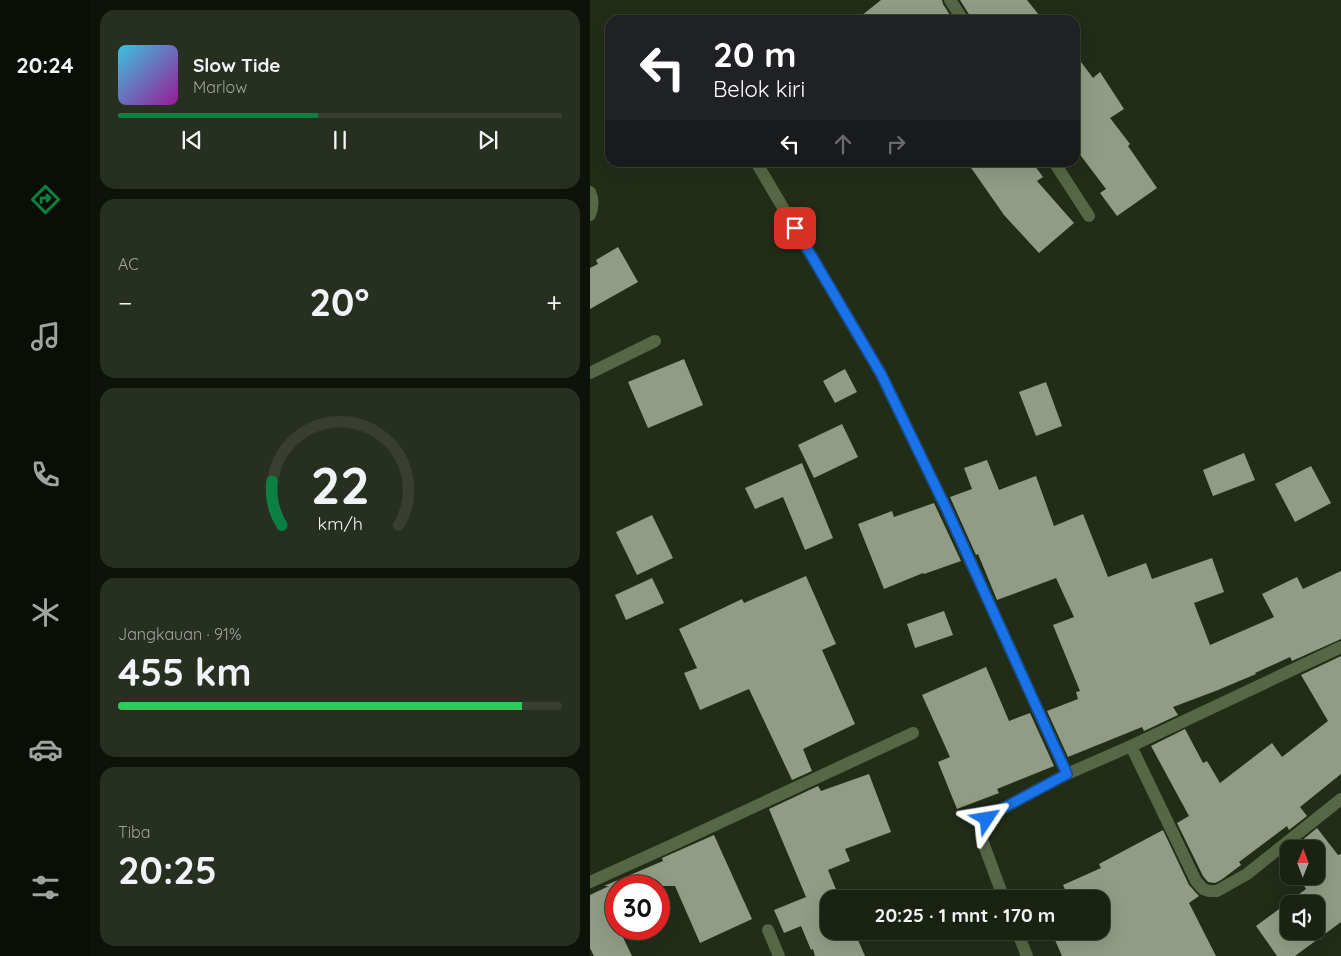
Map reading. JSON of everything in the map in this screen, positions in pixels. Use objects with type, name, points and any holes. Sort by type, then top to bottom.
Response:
[{"type":"street","points":[[950,0],[960,15]]},
{"type":"street","points":[[759,167],[881,374],[947,510],[1067,774]]},
{"type":"street","points":[[1057,167],[1089,216]]},
{"type":"street","points":[[590,192],[593,197],[590,215]]},
{"type":"street","points":[[590,372],[655,340]]},
{"type":"street","points":[[1000,890],[982,844],[981,830],[994,813],[1067,774],[1131,746],[1341,647]]},
{"type":"street","points":[[590,882],[672,846],[912,733]]},
{"type":"street","points":[[1131,746],[1196,881],[1203,889],[1209,891],[1217,891],[1247,874],[1341,799]]},
{"type":"street","points":[[768,930],[779,956]]},
{"type":"street","points":[[1021,940],[1027,956]]},
{"type":"building","points":[[881,0],[942,0],[950,15],[862,15]]},
{"type":"building","points":[[960,0],[1027,0],[1039,15],[969,15]]},
{"type":"building","points":[[1080,61],[1093,78],[1100,72],[1124,109],[1110,118],[1130,144],[1128,146],[1157,188],[1117,216],[1100,193],[1106,189],[1080,155]]},
{"type":"building","points":[[970,167],[1036,167],[1043,177],[1037,181],[1074,223],[1039,253],[1004,215]]},
{"type":"building","points":[[618,247],[638,282],[590,309],[590,268],[598,264],[596,260]]},
{"type":"building","points":[[684,359],[703,405],[648,428],[628,382]]},
{"type":"building","points":[[845,369],[857,392],[835,403],[823,381]]},
{"type":"building","points":[[1046,382],[1062,426],[1036,436],[1019,392]]},
{"type":"building","points":[[842,424],[858,457],[814,478],[798,445]]},
{"type":"building","points":[[1244,453],[1255,480],[1213,496],[1203,470]]},
{"type":"building","points":[[987,460],[999,490],[1036,476],[1054,526],[1083,514],[1108,577],[1146,563],[1152,579],[1212,558],[1224,592],[1194,603],[1210,645],[1274,617],[1262,594],[1297,577],[1303,589],[1341,571],[1341,639],[1292,661],[1290,657],[1256,674],[1173,707],[1178,715],[1144,731],[1142,727],[1068,757],[1047,711],[1078,699],[1076,692],[1080,691],[1053,625],[1074,617],[1056,578],[997,600],[978,554],[976,555],[950,497],[972,489],[964,468]]},
{"type":"building","points":[[802,463],[833,538],[805,550],[783,497],[755,509],[745,488]]},
{"type":"building","points":[[1311,466],[1331,503],[1295,522],[1275,484]]},
{"type":"building","points":[[934,503],[961,561],[923,573],[884,589],[858,524],[892,511],[894,517]]},
{"type":"building","points":[[652,515],[673,558],[637,575],[616,532]]},
{"type":"building","points":[[806,576],[836,644],[822,650],[855,724],[803,749],[812,771],[792,780],[749,689],[700,710],[684,673],[697,668],[679,629],[742,599],[744,603]]},
{"type":"building","points":[[652,578],[664,603],[626,620],[615,595]]},
{"type":"building","points":[[944,611],[953,635],[915,648],[907,624]]},
{"type":"building","points":[[1341,656],[1341,774],[1300,807],[1307,816],[1289,830],[1287,826],[1239,862],[1241,865],[1221,880],[1215,883],[1208,882],[1203,876],[1177,823],[1189,816],[1151,746],[1185,729],[1203,763],[1207,761],[1220,783],[1272,743],[1282,757],[1328,721],[1301,675]]},
{"type":"building","points":[[986,667],[1009,721],[1030,713],[1054,766],[997,789],[999,793],[957,809],[938,762],[950,757],[922,695]]},
{"type":"building","points":[[869,774],[891,832],[845,849],[850,861],[828,870],[836,890],[820,890],[820,940],[858,940],[865,956],[815,956],[801,926],[784,933],[774,910],[806,897],[769,809],[818,786],[821,791]]},
{"type":"building","points":[[1317,828],[1338,855],[1341,854],[1341,922],[1325,934],[1325,895],[1298,895],[1306,889],[1304,885],[1325,885],[1325,840],[1302,840]]},
{"type":"building","points":[[1163,830],[1189,885],[1199,896],[1189,903],[1216,956],[1062,956],[1055,940],[1110,940],[1110,890],[1065,890],[1063,885],[1101,868],[1099,864]]},
{"type":"building","points":[[714,835],[752,919],[700,943],[675,886],[670,886],[670,875],[630,875],[663,861],[662,858]]},
{"type":"building","points":[[605,888],[605,940],[624,940],[632,956],[594,956],[590,948],[590,895]]},
{"type":"building","points":[[1280,908],[1280,940],[1317,940],[1295,956],[1277,956],[1256,926]]},
{"type":"route","points":[[795,228],[881,374],[947,510],[1067,774],[994,813],[987,819]]}]
